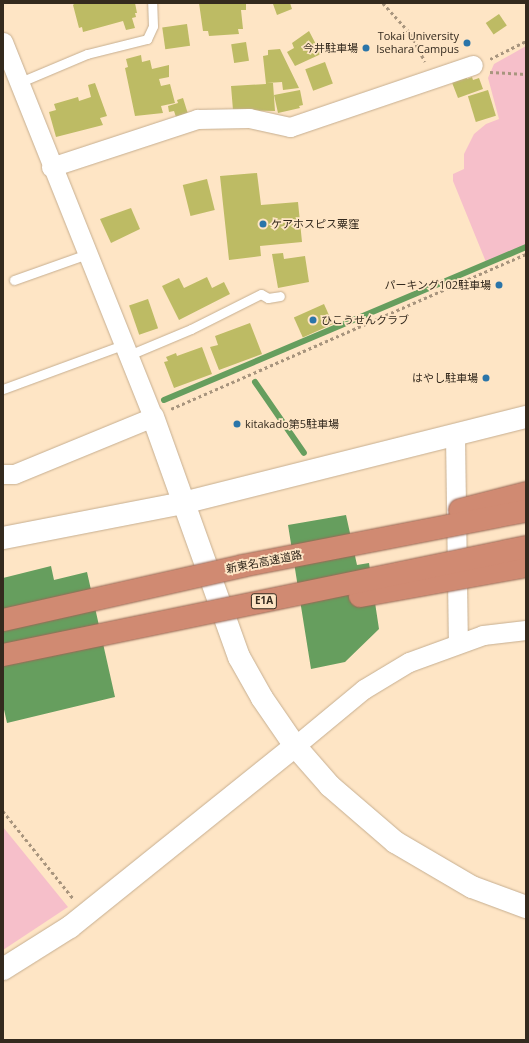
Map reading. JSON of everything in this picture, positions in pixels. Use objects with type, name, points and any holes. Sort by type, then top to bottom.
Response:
[{"type":"highway","points":[[242,566],[526,494]]},
{"type":"highway","name":"新東名高速道路","points":[[3,620],[242,566],[526,512]]},
{"type":"highway","name":"E1A","points":[[3,655],[526,547]]},
{"type":"highway","points":[[127,629],[280,611],[526,566]]},
{"type":"street","points":[[3,42],[10,86],[51,167],[127,350],[184,502],[222,615],[239,657],[262,698],[295,746],[330,786],[395,842],[472,886],[526,907]]},
{"type":"street","points":[[51,167],[197,119],[249,118],[290,127],[473,65]]},
{"type":"street","points":[[3,474],[14,474],[28,469],[152,417]]},
{"type":"street","points":[[3,538],[184,502],[526,417]]},
{"type":"street","points":[[455,435],[458,643]]},
{"type":"street","points":[[3,969],[37,949],[86,914],[388,673],[427,654],[483,635],[526,630]]},
{"type":"lane","points":[[10,86],[86,54],[147,39],[153,26],[152,3]]},
{"type":"lane","points":[[14,280],[87,254]]},
{"type":"lane","points":[[3,389],[191,329],[261,294],[268,298],[280,296]]},
{"type":"path","points":[[384,3],[411,34],[433,78]]},
{"type":"path","points":[[473,65],[499,56],[526,41]]},
{"type":"path","points":[[494,74],[526,74]]},
{"type":"path","points":[[152,417],[526,254]]},
{"type":"path","points":[[3,811],[86,914]]},
{"type":"shaded area","points":[[526,46],[526,245],[486,262],[453,181],[453,174],[464,169],[464,154],[474,134],[486,124],[499,119],[488,78],[494,64]]},
{"type":"shaded area","points":[[346,515],[357,565],[369,563],[379,629],[345,662],[311,669],[288,525]]},
{"type":"shaded area","points":[[51,566],[54,580],[87,572],[115,697],[7,723],[3,705],[3,578]]},
{"type":"shaded area","points":[[3,827],[68,907],[3,950]]},
{"type":"building","points":[[75,3],[135,3],[137,13],[135,13],[136,17],[132,18],[135,28],[126,30],[123,21],[83,32],[82,27],[79,28],[73,5]]},
{"type":"building","points":[[199,3],[246,3],[246,10],[241,10],[243,29],[238,29],[239,34],[209,36],[208,31],[203,31]]},
{"type":"building","points":[[290,3],[292,9],[277,15],[273,4]]},
{"type":"building","points":[[499,14],[507,26],[494,35],[486,23]]},
{"type":"building","points":[[187,24],[190,46],[165,49],[162,27]]},
{"type":"building","points":[[309,31],[321,54],[295,66],[287,52],[294,48],[292,43]]},
{"type":"building","points":[[246,42],[249,61],[234,63],[231,44]]},
{"type":"building","points":[[280,49],[299,88],[283,90],[282,82],[267,83],[273,83],[275,111],[233,110],[231,86],[266,84],[263,56],[268,55],[268,50]]},
{"type":"building","points":[[141,55],[142,62],[150,60],[152,69],[169,65],[169,77],[159,79],[161,86],[170,84],[175,103],[161,106],[163,113],[135,116],[125,68],[128,67],[126,59]]},
{"type":"building","points":[[325,62],[333,84],[313,91],[305,69]]},
{"type":"building","points":[[466,75],[467,79],[472,77],[473,80],[479,78],[483,89],[458,98],[451,80]]},
{"type":"building","points":[[95,83],[107,116],[100,118],[103,125],[56,137],[49,112],[56,110],[54,104],[78,97],[79,101],[91,97],[88,85]]},
{"type":"building","points":[[300,90],[303,105],[299,106],[300,108],[278,113],[274,95]]},
{"type":"building","points":[[488,90],[496,116],[476,122],[468,96]]},
{"type":"building","points":[[183,98],[188,114],[176,117],[174,111],[169,112],[168,106],[178,103],[177,100]]},
{"type":"building","name":"ケアホスピス粟窪","points":[[257,173],[261,205],[298,202],[302,242],[260,246],[261,256],[229,260],[220,176]]},
{"type":"building","points":[[207,179],[215,210],[190,216],[183,185]]},
{"type":"building","points":[[131,208],[140,229],[111,243],[100,219]]},
{"type":"building","points":[[283,253],[284,259],[305,256],[309,282],[278,288],[272,254]]},
{"type":"building","points":[[207,277],[212,288],[224,282],[230,294],[179,320],[162,286],[179,278],[184,288]]},
{"type":"building","points":[[148,299],[158,328],[139,335],[129,306]]},
{"type":"building","name":"ひこうせんクラブ","points":[[324,304],[333,324],[303,338],[294,317]]},
{"type":"building","points":[[250,323],[262,354],[219,370],[210,347],[218,345],[215,336]]},
{"type":"building","points":[[202,347],[212,374],[174,388],[164,362],[168,361],[166,357],[176,353],[177,356]]},
{"type":"waterway","points":[[164,400],[526,247]]},
{"type":"waterway","points":[[255,382],[304,453]]},
{"type":"place","name":"Tokai University Isehara Campus","points":[[467,43]]},
{"type":"place","name":"今井駐車場","points":[[366,48]]},
{"type":"place","name":"ケアホスピス粟窪","points":[[263,224]]},
{"type":"place","name":"パーキング102駐車場","points":[[499,285]]},
{"type":"place","name":"ひこうせんクラブ","points":[[313,320]]},
{"type":"place","name":"はやし駐車場","points":[[486,378]]},
{"type":"place","name":"kitakado第5駐車場","points":[[237,424]]}]
